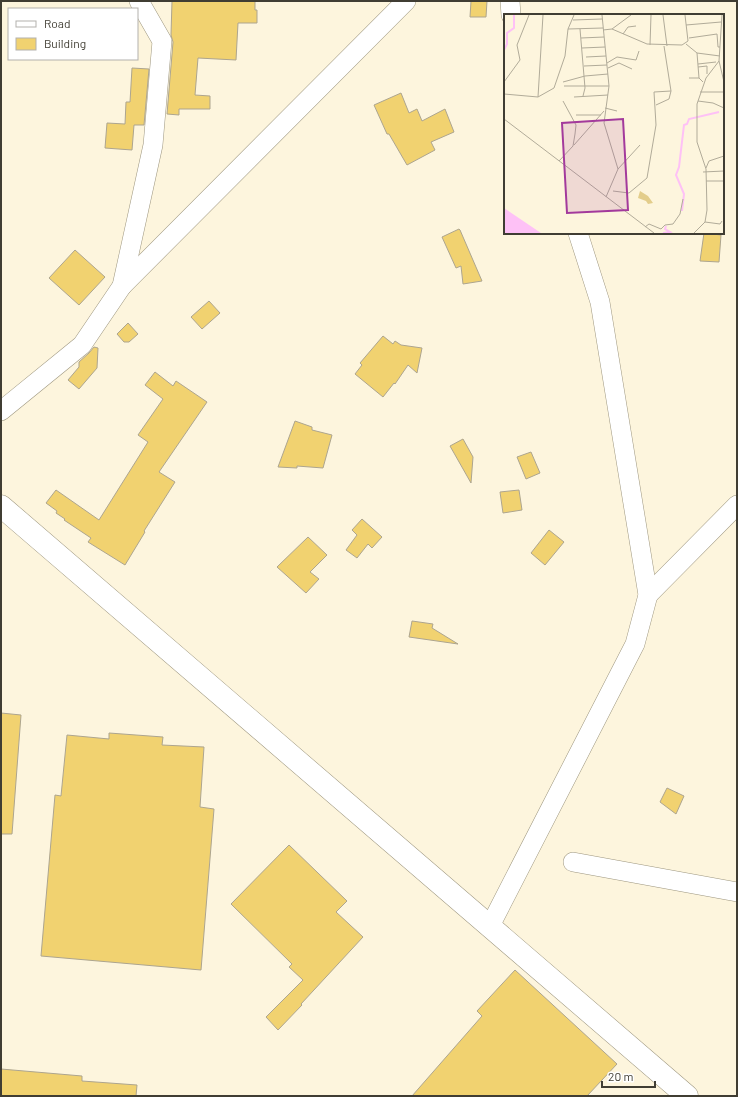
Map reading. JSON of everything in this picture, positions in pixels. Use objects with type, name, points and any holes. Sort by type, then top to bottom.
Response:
[{"type":"main road","points":[[1,506],[687,1096]]},
{"type":"street","points":[[122,286],[153,145],[162,41],[139,1]]},
{"type":"street","points":[[1,411],[82,345],[122,286],[406,1]]},
{"type":"street","points":[[510,1],[511,14]]},
{"type":"street","points":[[490,926],[636,644],[648,595],[600,302],[578,234]]},
{"type":"street","points":[[648,595],[737,506]]},
{"type":"street","points":[[573,862],[737,892]]},
{"type":"building","points":[[172,1],[255,1],[257,23],[238,23],[236,60],[198,58],[195,95],[210,96],[210,109],[179,109],[179,115],[167,114],[173,42],[171,35]]},
{"type":"building","points":[[471,1],[487,1],[486,17],[470,17]]},
{"type":"building","points":[[132,68],[149,69],[144,125],[134,125],[132,150],[105,148],[107,123],[125,124],[126,102],[130,102]]},
{"type":"building","points":[[401,93],[409,113],[417,109],[422,121],[445,109],[454,132],[431,142],[435,150],[407,165],[389,134],[387,134],[374,105]]},
{"type":"building","points":[[459,229],[482,281],[463,284],[461,266],[456,268],[442,237]]},
{"type":"building","points":[[704,234],[721,235],[719,262],[700,261]]},
{"type":"building","points":[[75,250],[105,277],[79,305],[49,278]]},
{"type":"building","points":[[209,301],[220,313],[202,329],[191,317]]},
{"type":"building","points":[[128,323],[138,334],[129,342],[124,342],[117,334]]},
{"type":"building","points":[[383,336],[393,344],[395,341],[401,345],[422,348],[417,373],[408,365],[395,384],[394,383],[383,397],[355,374],[362,365],[360,363]]},
{"type":"building","points":[[94,347],[98,348],[97,368],[79,389],[68,380],[79,367],[79,362]]},
{"type":"building","points":[[155,372],[173,386],[176,381],[207,402],[159,472],[175,482],[144,531],[145,532],[125,565],[88,542],[91,538],[64,520],[65,519],[56,513],[57,511],[46,503],[56,490],[99,520],[148,442],[138,435],[163,399],[145,385]]},
{"type":"building","points":[[295,421],[312,427],[312,430],[332,435],[323,468],[297,466],[297,468],[278,467]]},
{"type":"building","points":[[463,439],[473,457],[471,483],[450,446]]},
{"type":"building","points":[[531,452],[540,473],[526,479],[517,457]]},
{"type":"building","points":[[519,490],[522,510],[503,513],[500,492]]},
{"type":"building","points":[[362,519],[382,537],[372,548],[368,544],[357,558],[346,550],[357,535],[352,530]]},
{"type":"building","points":[[549,530],[564,542],[545,565],[531,553]]},
{"type":"building","points":[[308,537],[327,555],[310,572],[319,579],[306,593],[277,567]]},
{"type":"building","points":[[412,621],[433,624],[432,628],[458,644],[409,637]]},
{"type":"building","points":[[1,713],[21,715],[12,834],[1,834]]},
{"type":"building","points":[[109,733],[163,737],[162,745],[204,747],[200,807],[214,809],[201,970],[41,956],[55,795],[61,796],[67,735],[109,739]]},
{"type":"building","points":[[667,788],[684,796],[676,814],[660,802]]},
{"type":"building","points":[[289,845],[347,901],[336,912],[363,937],[278,1030],[266,1017],[303,980],[289,967],[292,964],[231,904]]},
{"type":"building","points":[[515,970],[617,1064],[587,1096],[412,1096],[482,1016],[477,1011]]},
{"type":"building","points":[[1,1069],[82,1076],[82,1081],[137,1085],[136,1096],[1,1096]]}]
